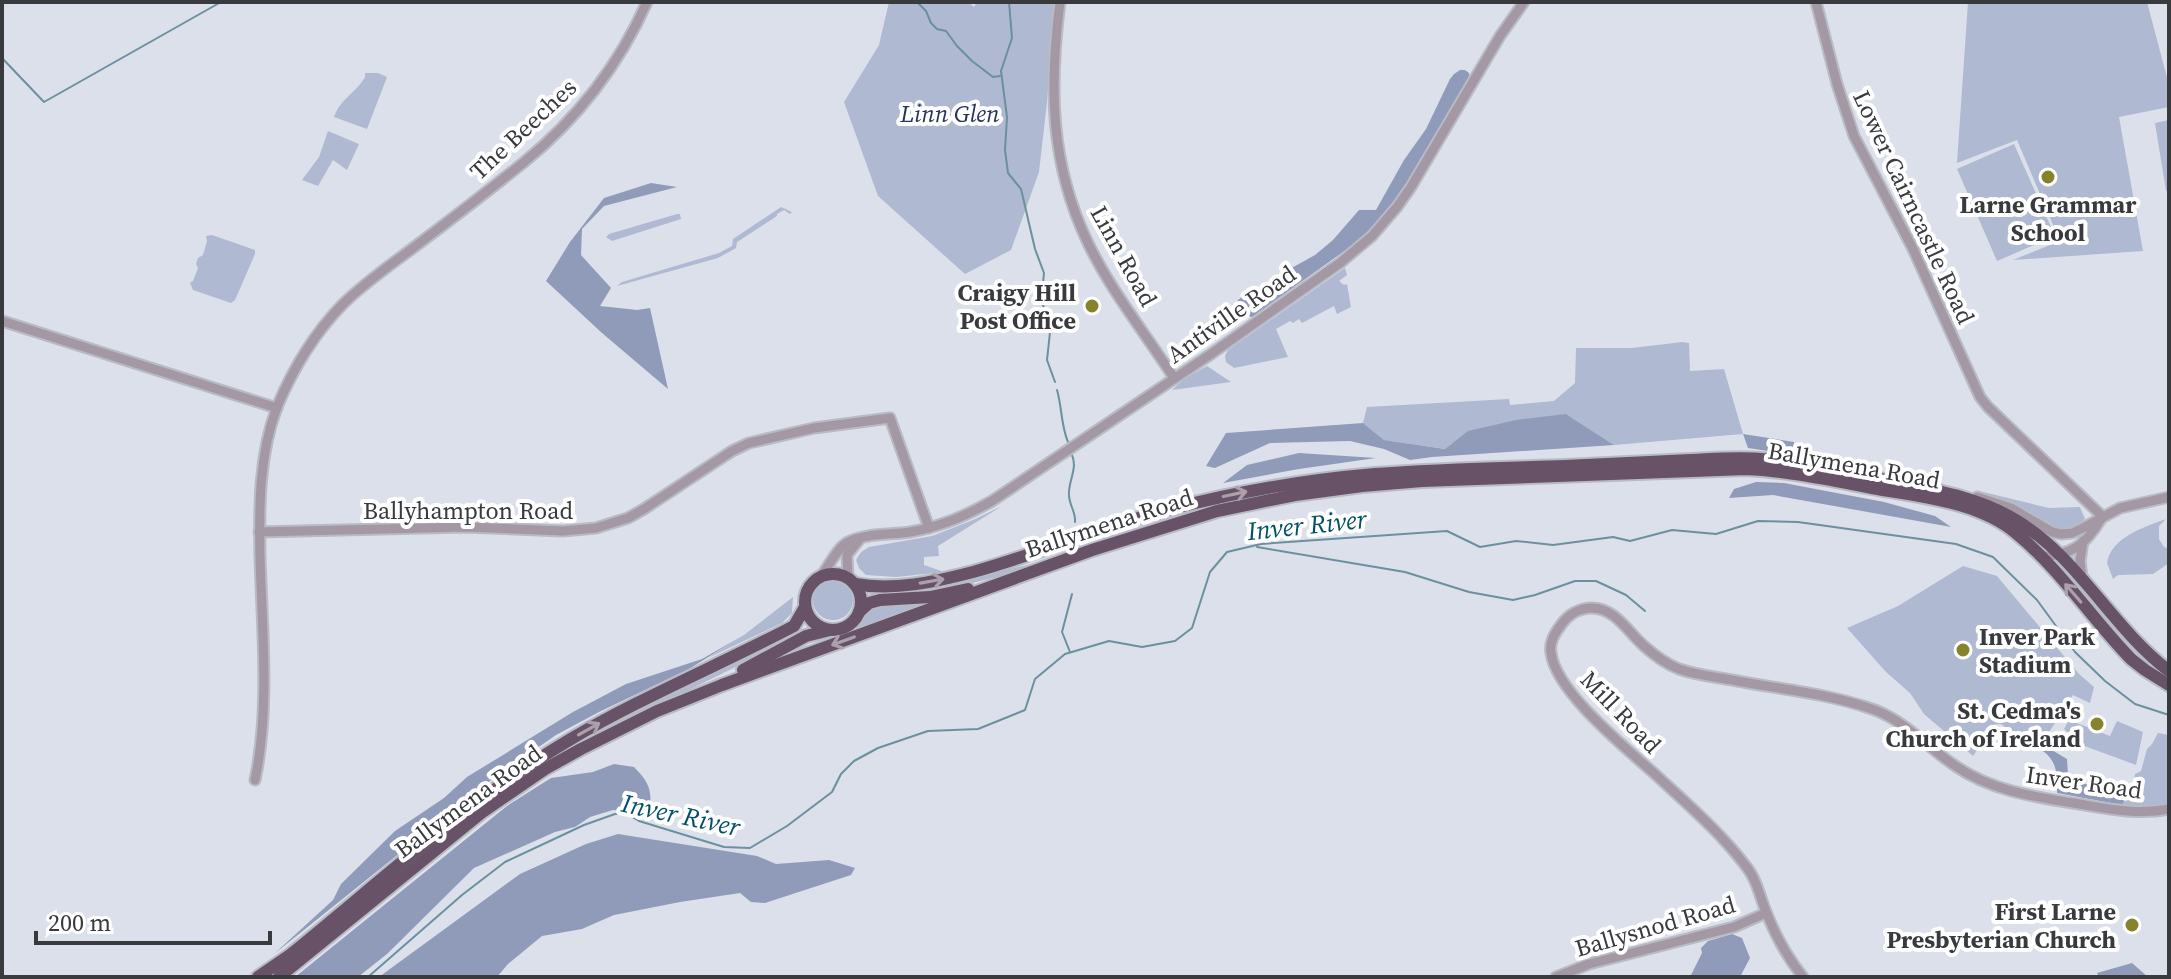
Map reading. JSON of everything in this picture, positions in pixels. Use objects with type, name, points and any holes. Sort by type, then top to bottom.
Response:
[{"type":"highway","name":"Ballymena Road","points":[[851,581],[883,587],[934,581],[1027,557],[1130,520],[1201,501],[1303,482],[1375,474],[1763,459],[1828,468],[1922,487],[1995,509],[2027,527],[2061,556],[2130,637],[2169,671]]},
{"type":"highway","name":"Ballymena Road","points":[[279,977],[506,795],[581,749],[657,711],[1033,571],[1217,511],[1295,495],[1422,481],[1746,469],[1797,474],[1937,500],[1968,508],[2006,526],[2040,557],[2131,659],[2169,685]]},
{"type":"highway","points":[[657,711],[806,636],[848,626],[869,603],[954,593],[1033,571]]},
{"type":"highway","points":[[830,630],[814,623],[805,607],[808,589],[821,576],[839,574],[851,581],[861,597],[859,612]]},
{"type":"highway","name":"Ballymena Road","points":[[258,977],[290,955],[475,804],[536,762],[600,723],[794,626],[805,607]]},
{"type":"street","name":"The Beeches","points":[[255,780],[263,714],[259,532],[263,464],[277,408],[292,375],[338,309],[525,161],[585,102],[610,70],[647,2]]},
{"type":"street","name":"Linn Road","points":[[1060,2],[1054,52],[1054,116],[1056,141],[1070,195],[1088,243],[1104,272],[1174,378]]},
{"type":"street","name":"Antiville Road","points":[[821,576],[848,542],[929,528],[963,517],[992,501],[1340,263],[1372,236],[1397,207],[1500,36],[1524,2]]},
{"type":"street","name":"Lower Cairncastle Road","points":[[1816,2],[1854,136],[1913,249],[1971,381],[1988,407],[2102,516]]},
{"type":"street","points":[[2,321],[277,408]]},
{"type":"street","name":"Ballyhampton Road","points":[[259,532],[465,527],[563,531],[596,528],[628,518],[749,443],[814,428],[890,418],[929,528]]},
{"type":"street","points":[[1922,487],[1988,499],[2061,534],[2072,533],[2120,508],[2169,497]]},
{"type":"street","points":[[2040,557],[2069,553],[2094,532],[2102,516]]},
{"type":"street","points":[[851,581],[847,555],[862,538]]},
{"type":"street","points":[[2083,541],[2080,561],[2083,581]]},
{"type":"street","name":"Mill Road","points":[[1803,977],[1781,944],[1751,873],[1734,851],[1597,721],[1565,684],[1552,659],[1551,644],[1563,621],[1577,611],[1593,608],[1610,614],[1655,655],[1679,669],[1872,708],[1895,720],[1955,766],[1994,786]]},
{"type":"street","name":"Inver Road","points":[[1994,786],[2041,798],[2114,810],[2147,812],[2169,809]]},
{"type":"street","name":"Ballysnod Road","points":[[1556,977],[1589,964],[1734,927],[1766,913]]},
{"type":"green space","name":"Linn Glen","points":[[889,2],[968,2],[974,7],[977,2],[1054,2],[1039,172],[1011,250],[965,274],[878,196],[844,102],[879,45]]},
{"type":"green space","points":[[1968,2],[2147,2],[2169,85],[2169,107],[2119,117],[2143,251],[2013,260],[2060,241],[2017,140],[1957,163]]},
{"type":"green space","points":[[365,73],[387,77],[367,129],[334,117],[361,83]]},
{"type":"green space","points":[[2169,120],[2169,190],[2166,191],[2155,123]]},
{"type":"green space","points":[[328,131],[359,144],[347,170],[333,160],[318,186],[302,180],[319,157]]},
{"type":"green space","points":[[2014,144],[2055,236],[1997,261],[1957,169]]},
{"type":"green space","points":[[781,207],[792,212],[790,214],[784,210],[777,214],[737,242],[736,248],[718,258],[617,286],[719,253],[732,246],[733,239]]},
{"type":"green space","points":[[677,214],[681,219],[612,241],[606,237],[609,234]]},
{"type":"green space","points":[[212,235],[255,250],[235,300],[231,303],[193,290],[190,283],[198,268],[198,258],[203,255],[206,236]]},
{"type":"green space","points":[[1345,268],[1347,275],[1339,281],[1347,284],[1351,307],[1337,314],[1334,306],[1302,323],[1299,319],[1293,323],[1290,321],[1276,329],[1288,357],[1234,368],[1226,362],[1228,350]]},
{"type":"green space","points":[[1689,343],[1690,371],[1724,369],[1743,434],[1614,445],[1566,414],[1451,444],[1446,449],[1384,440],[1363,423],[1367,407],[1509,399],[1510,405],[1554,401],[1575,383],[1576,348],[1632,348]]},
{"type":"green space","points":[[1207,366],[1231,382],[1172,390],[1184,379]]},
{"type":"green space","points":[[1983,492],[2049,508],[2080,507],[2085,519],[2076,526],[2055,527]]},
{"type":"green space","points":[[1002,506],[938,546],[939,556],[924,557],[924,565],[944,572],[896,577],[866,575],[859,568],[856,560],[869,547],[932,536]]},
{"type":"green space","points":[[2166,519],[2159,526],[2159,539],[2169,549],[2169,563],[2153,574],[2118,575],[2113,579],[2107,563],[2115,546],[2130,534]]},
{"type":"green space","points":[[1122,533],[1121,536],[1038,567],[935,592],[934,586],[1036,563]]},
{"type":"green space","name":"Inver Park Stadium","points":[[1963,566],[1997,576],[2079,674],[2094,687],[2090,703],[2073,695],[2037,751],[2001,724],[1990,725],[1973,756],[1924,714],[1910,693],[1886,672],[1847,628],[1898,606]]},
{"type":"green space","points":[[833,580],[847,586],[853,600],[847,614],[833,620],[819,614],[813,600],[819,586]]},
{"type":"green space","points":[[793,597],[792,613],[782,623],[708,658],[744,635]]},
{"type":"green space","points":[[923,602],[925,609],[852,631],[870,609]]},
{"type":"green space","points":[[770,646],[772,649],[583,742],[582,739],[647,705]]},
{"type":"green space","points":[[2069,720],[2110,736],[2117,721],[2143,732],[2136,765],[2079,744],[2064,729]]},
{"type":"green space","points":[[2158,733],[2169,735],[2169,803],[2122,805],[2133,786],[2135,774],[2141,771],[2147,749]]},
{"type":"shaded area","points":[[1460,70],[1469,73],[1470,80],[1397,203],[1350,247],[1252,317],[1240,314],[1237,301],[1243,296],[1266,286],[1315,255],[1359,210],[1376,210],[1404,160],[1426,129],[1450,79]]},
{"type":"shaded area","points":[[651,183],[677,187],[604,206],[582,229],[581,255],[611,288],[600,306],[637,310],[650,308],[668,389],[546,281],[570,242],[604,198]]},
{"type":"shaded area","points":[[1566,414],[1614,445],[1410,460],[1384,449],[1350,441],[1270,443],[1215,468],[1206,466],[1226,433],[1363,423],[1384,440],[1445,449],[1468,431],[1516,420]]},
{"type":"shaded area","points":[[1743,434],[1794,442],[1794,455],[1748,448]]},
{"type":"shaded area","points":[[1299,453],[1376,458],[1223,483],[1247,465]]},
{"type":"shaded area","points":[[1756,482],[1784,483],[1884,502],[1935,516],[1951,527],[1773,495],[1729,498],[1734,489]]},
{"type":"shaded area","points":[[744,635],[689,669],[556,735],[487,783],[274,954],[333,900],[341,884],[395,831],[444,798],[467,777],[573,712],[626,684],[702,659]]},
{"type":"shaded area","points":[[2045,746],[2067,759],[2068,775],[2092,787],[2115,791],[2133,786],[2122,805],[2057,793],[2056,770],[2043,751]]},
{"type":"shaded area","points":[[614,764],[634,767],[643,777],[650,792],[649,812],[613,810],[590,817],[575,827],[555,832],[474,868],[387,954],[358,977],[295,977],[507,806],[551,778],[593,772]]},
{"type":"shaded area","points":[[618,834],[757,856],[776,864],[829,860],[855,868],[851,875],[765,903],[751,902],[740,893],[614,915],[582,929],[542,936],[497,977],[379,977],[520,874],[586,844]]},
{"type":"shaded area","points":[[1732,934],[1742,938],[1750,958],[1740,977],[1690,977],[1702,953],[1701,948],[1708,941]]},
{"type":"shaded area","points":[[2132,963],[2148,977],[2099,977],[2097,973]]},
{"type":"waterway","points":[[2,58],[44,102],[221,2]]},
{"type":"waterway","points":[[917,2],[926,11],[931,23],[937,29],[946,31],[972,61],[993,77],[1000,76]]},
{"type":"waterway","points":[[1009,2],[1012,38],[1001,71],[1007,117],[1005,150],[1008,173],[1021,189],[1044,273],[1041,301],[1051,323],[1047,360],[1055,382]]},
{"type":"waterway","points":[[1057,390],[1068,442]]},
{"type":"waterway","points":[[1072,455],[1074,465],[1069,495],[1075,522]]},
{"type":"waterway","name":"Inver River","points":[[368,977],[505,862],[615,814],[627,814],[639,821],[724,847],[750,848],[787,826],[832,792],[841,774],[854,761],[878,748],[928,731],[978,729],[1025,710],[1035,679],[1065,654],[1109,641],[1142,647],[1175,641],[1192,628],[1210,572],[1227,552],[1261,544],[1447,531],[1480,547],[1516,541],[1553,545],[1613,537],[1630,541],[1672,530],[1716,534],[1758,521],[1798,522],[1956,544],[1993,557],[2037,600],[2075,652],[2105,681],[2135,704],[2169,715]]},
{"type":"waterway","points":[[1257,547],[1405,572],[1469,592],[1513,600],[1575,581],[1596,581],[1626,595],[1645,611]]},
{"type":"waterway","points":[[1070,652],[1062,632],[1072,594]]},
{"type":"place","name":"Larne Grammar School","points":[[2048,177]]},
{"type":"place","name":"Craigy Hill Post Office","points":[[1092,306]]},
{"type":"place","name":"Inver Park Stadium","points":[[1963,650]]},
{"type":"place","name":"St. Cedma's Church of Ireland","points":[[2097,724]]},
{"type":"place","name":"First Larne Presbyterian Church","points":[[2132,925]]}]
